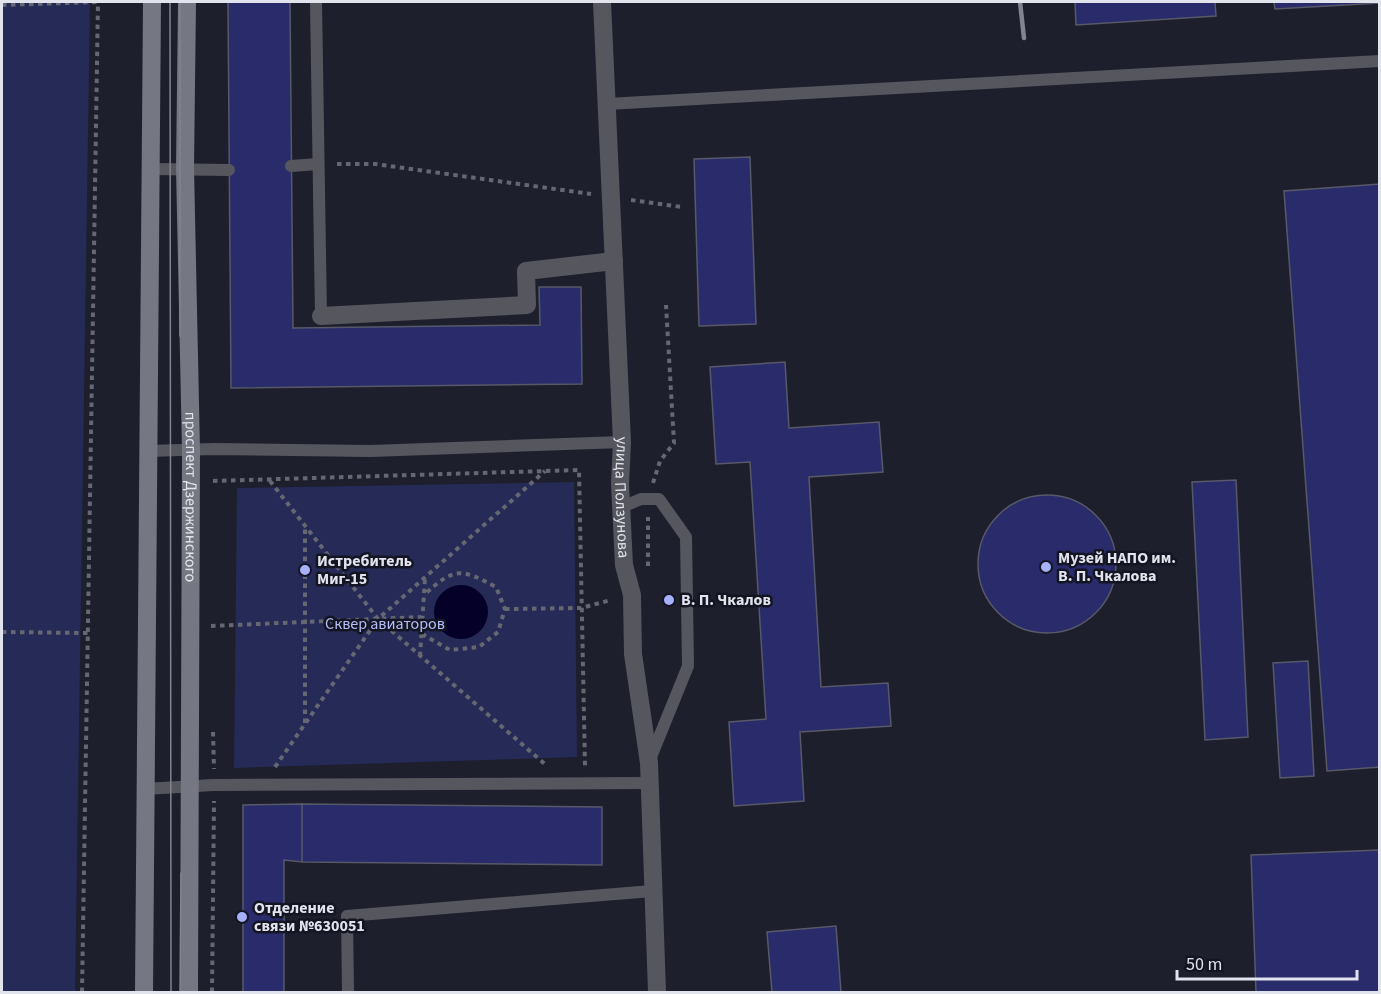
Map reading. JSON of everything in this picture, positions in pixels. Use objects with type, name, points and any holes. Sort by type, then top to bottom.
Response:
[{"type":"main road","points":[[144,993],[152,2]]},
{"type":"main road","name":"проспект Дзержинского","points":[[187,2],[185,168],[191,450],[189,993]]},
{"type":"street","name":"улица Ползунова","points":[[602,2],[622,442],[624,565],[632,595],[633,654],[649,763],[657,993]]},
{"type":"street","points":[[321,316],[527,305],[526,271],[614,261]]},
{"type":"lane","points":[[316,2],[321,316]]},
{"type":"lane","points":[[607,104],[1380,61]]},
{"type":"lane","points":[[291,166],[318,164]]},
{"type":"lane","points":[[150,169],[229,170]]},
{"type":"lane","points":[[148,451],[371,452],[622,442]]},
{"type":"lane","points":[[622,507],[641,498],[660,499],[686,537],[688,666],[649,763]]},
{"type":"lane","points":[[145,789],[190,789],[213,785],[650,783]]},
{"type":"lane","points":[[348,993],[347,916],[652,891]]},
{"type":"path","points":[[2,5],[8,2],[98,2],[82,993]]},
{"type":"path","points":[[318,164],[375,164],[682,207]]},
{"type":"path","points":[[648,569],[648,499],[660,460],[674,443],[666,305]]},
{"type":"path","points":[[213,481],[579,470],[585,771]]},
{"type":"path","points":[[269,775],[378,619],[545,471]]},
{"type":"path","points":[[270,481],[378,619],[551,770],[539,770]]},
{"type":"path","points":[[305,526],[305,724]]},
{"type":"path","points":[[422,634],[450,650],[479,647],[498,632],[505,609],[496,587],[470,573],[444,576],[424,595]]},
{"type":"path","points":[[420,656],[425,577]]},
{"type":"path","points":[[505,609],[581,608],[632,595]]},
{"type":"path","points":[[211,626],[421,617]]},
{"type":"path","points":[[2,632],[88,633]]},
{"type":"path","points":[[212,993],[215,812]]},
{"type":"green space","points":[[2,2],[90,2],[75,992],[2,992]]},
{"type":"green space","name":"Сквер авиаторов","points":[[574,482],[577,757],[234,768],[237,488]]},
{"type":"shaded area","points":[[456,585],[466,585],[476,589],[484,597],[488,612],[484,627],[476,635],[466,639],[456,639],[446,635],[438,627],[434,617],[434,607],[438,597],[446,589]]},
{"type":"building","points":[[228,2],[290,2],[293,328],[540,325],[539,287],[581,287],[582,384],[231,388]]},
{"type":"building","points":[[1075,2],[1215,2],[1216,16],[1076,25]]},
{"type":"building","points":[[1274,2],[1380,2],[1380,3],[1275,9]]},
{"type":"building","points":[[750,157],[756,324],[699,326],[694,159]]},
{"type":"building","points":[[1380,184],[1380,767],[1327,771],[1284,191]]},
{"type":"building","points":[[785,362],[789,428],[879,422],[883,472],[809,477],[821,687],[888,683],[891,726],[800,732],[804,801],[734,806],[729,722],[766,719],[750,462],[716,464],[710,367]]},
{"type":"building","points":[[1236,480],[1248,737],[1205,740],[1192,482]]},
{"type":"building","name":"Музей НАПО им. В. П. Чкалова","points":[[1047,495],[1074,500],[1086,506],[1096,515],[1105,525],[1111,537],[1116,564],[1111,591],[1105,603],[1096,613],[1086,622],[1074,628],[1047,633],[1020,628],[1008,622],[998,613],[989,603],[983,591],[978,564],[983,537],[989,525],[998,515],[1008,506],[1020,500]]},
{"type":"building","points":[[1308,661],[1314,776],[1280,778],[1273,663]]},
{"type":"building","points":[[302,804],[602,807],[602,865],[302,862]]},
{"type":"building","points":[[302,804],[302,862],[284,860],[284,992],[243,992],[243,805]]},
{"type":"building","points":[[1380,850],[1380,992],[1256,992],[1251,855]]},
{"type":"building","points":[[836,926],[841,992],[772,992],[767,932]]},
{"type":"tram line","points":[[170,2],[171,992]]},
{"type":"tram line","points":[[180,2],[180,336]]},
{"type":"tram line","points":[[180,992],[181,873]]},
{"type":"railway","points":[[1020,2],[1024,38]]},
{"type":"place","name":"Музей НАПО им. В. П. Чкалова","points":[[1046,567]]},
{"type":"place","name":"Истребитель Миг-15","points":[[305,570]]},
{"type":"place","name":"В. П. Чкалов","points":[[669,600]]},
{"type":"place","name":"Отделение связи №630051","points":[[242,917]]}]
